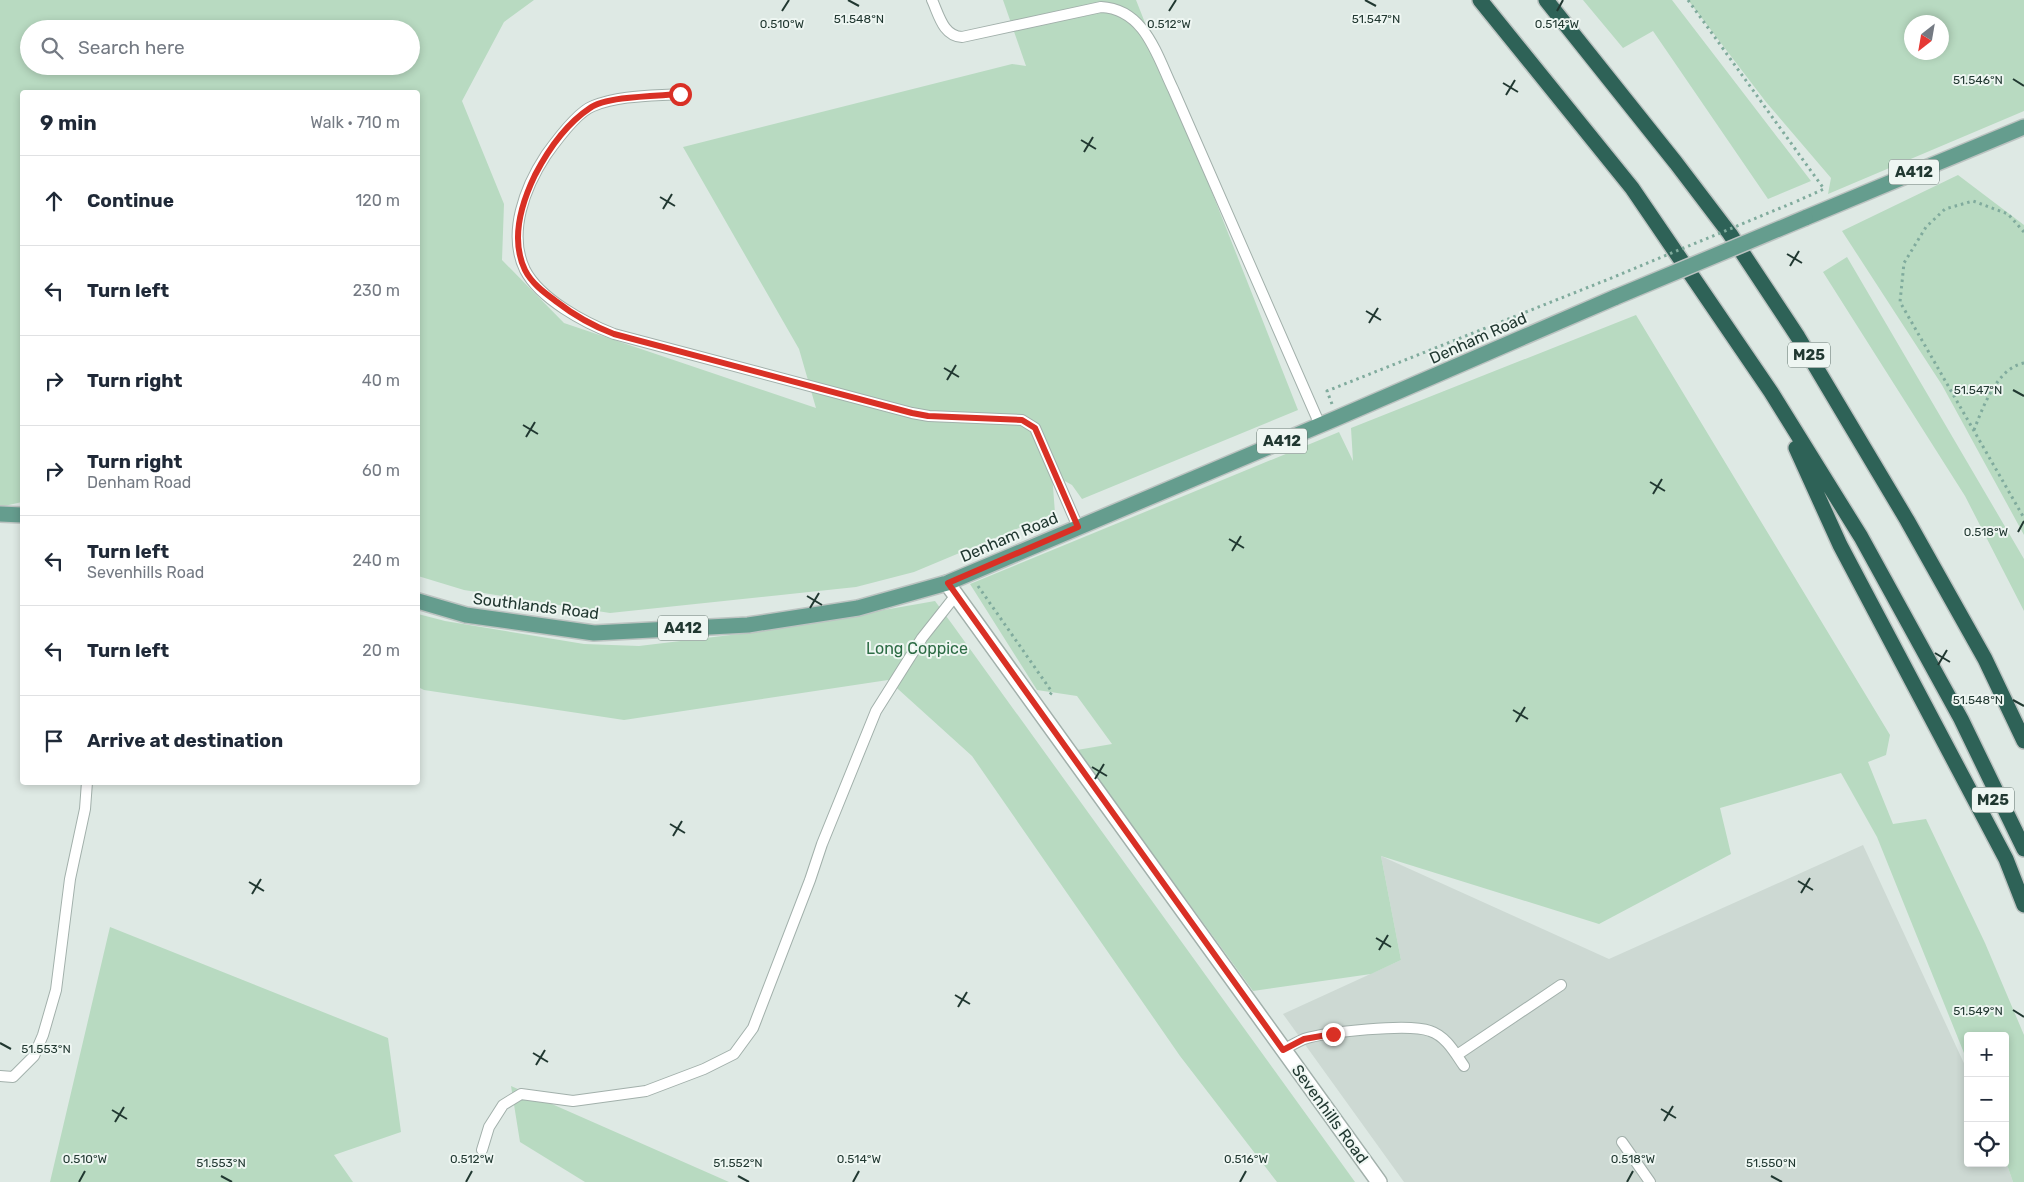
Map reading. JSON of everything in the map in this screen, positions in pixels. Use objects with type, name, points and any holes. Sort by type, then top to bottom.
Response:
[{"type":"highway","name":"M25","points":[[1480,0],[1632,188],[1771,392],[1861,537],[1961,719],[2024,849]]},
{"type":"highway","name":"M25","points":[[1546,0],[1730,234],[1798,337],[1907,520],[1985,659],[2024,741]]},
{"type":"highway","name":"M25","points":[[1771,392],[1840,544],[2006,859],[2024,905]]},
{"type":"highway","name":"M25","points":[[1961,719],[2024,882]]},
{"type":"main road","name":"Denham Road","points":[[952,589],[1078,527],[1616,297],[2024,127]]},
{"type":"main road","points":[[0,514],[20,515]]},
{"type":"main road","name":"Southlands Road","points":[[420,603],[466,615],[594,633],[748,625],[858,608],[952,589]]},
{"type":"street","name":"Sevenhills Road","points":[[952,589],[1379,1182]]},
{"type":"lane","points":[[932,0],[942,22],[948,32],[954,37],[962,37],[1101,7],[1113,7],[1120,10],[1141,26],[1150,40],[1173,90],[1320,425]]},
{"type":"lane","points":[[680,94],[612,100],[591,106],[561,134],[542,162],[526,193],[518,225],[518,251],[525,271],[540,289],[589,324],[614,334],[912,413],[928,416],[1022,420],[1035,428],[1078,527]]},
{"type":"lane","points":[[482,1150],[488,1127],[502,1104],[521,1094],[574,1102],[646,1091],[704,1069],[734,1054],[754,1028],[822,844],[876,711],[952,589]]},
{"type":"lane","points":[[0,1076],[13,1077],[34,1056],[50,1013],[56,990],[70,879],[85,809],[87,785]]},
{"type":"lane","points":[[1457,1055],[1560,985]]},
{"type":"lane","points":[[1283,1050],[1304,1039],[1381,1028],[1409,1028],[1430,1031],[1445,1040],[1464,1066]]},
{"type":"lane","points":[[1622,1142],[1650,1182]]},
{"type":"path","points":[[1604,281],[1795,202],[1824,188],[1688,0]]},
{"type":"path","points":[[2024,232],[2008,214],[1973,201],[1945,210],[1926,226],[1904,263],[1900,302],[2024,518]]},
{"type":"path","points":[[1974,431],[1986,398],[2014,365],[2024,363]]},
{"type":"shaded area","points":[[1863,845],[1964,1063],[1964,1167],[2008,1167],[2013,1182],[1404,1182],[1283,1014],[1401,960],[1381,856],[1609,959]]},
{"type":"green space","points":[[0,0],[534,0],[504,22],[462,101],[504,204],[502,260],[564,323],[816,408],[799,349],[683,147],[1012,64],[1026,66],[1003,0],[1136,0],[1298,410],[1082,499],[1072,485],[1052,474],[1055,513],[914,572],[856,587],[610,613],[464,590],[420,577],[420,90],[20,90],[20,502],[0,507]]},
{"type":"green space","points":[[1583,0],[1672,0],[1811,181],[1768,199],[1653,31],[1623,48]]},
{"type":"green space","points":[[1688,0],[2024,0],[2024,111],[1828,194],[1831,178],[1766,102]]},
{"type":"green space","points":[[1958,175],[2024,225],[2024,535],[1942,385],[1842,231]]},
{"type":"green space","points":[[1847,257],[2024,559],[2024,611],[1965,496],[1823,272]]},
{"type":"green space","points":[[1636,315],[1890,735],[1886,755],[1868,762],[1893,824],[1926,819],[1985,943],[2024,1035],[2024,1182],[2013,1182],[2008,1167],[2009,1032],[1964,1032],[1964,1053],[1877,837],[1841,773],[1720,808],[1731,854],[1599,924],[1381,856],[1401,960],[1371,974],[1253,991],[1077,750],[1112,744],[1077,696],[1037,690],[970,584],[1339,432],[1353,461],[1351,428]]},
{"type":"green space","name":"Long Coppice","points":[[935,601],[1355,1182],[1277,1182],[1180,1056],[972,756],[888,680],[624,720],[420,688],[420,615],[445,621],[584,644],[639,646],[764,631]]},
{"type":"green space","points":[[110,927],[388,1038],[401,1132],[334,1155],[353,1182],[50,1182]]},
{"type":"green space","points":[[511,1086],[729,1182],[585,1182],[520,1142]]},
{"type":"route","points":[[680,94],[612,100],[591,106],[561,134],[542,162],[526,193],[518,225],[518,251],[525,271],[540,289],[565,308],[589,324],[614,334],[912,413],[928,416],[1022,420],[1035,428],[1078,527],[948,583],[1283,1050],[1304,1039],[1333,1034]]}]
